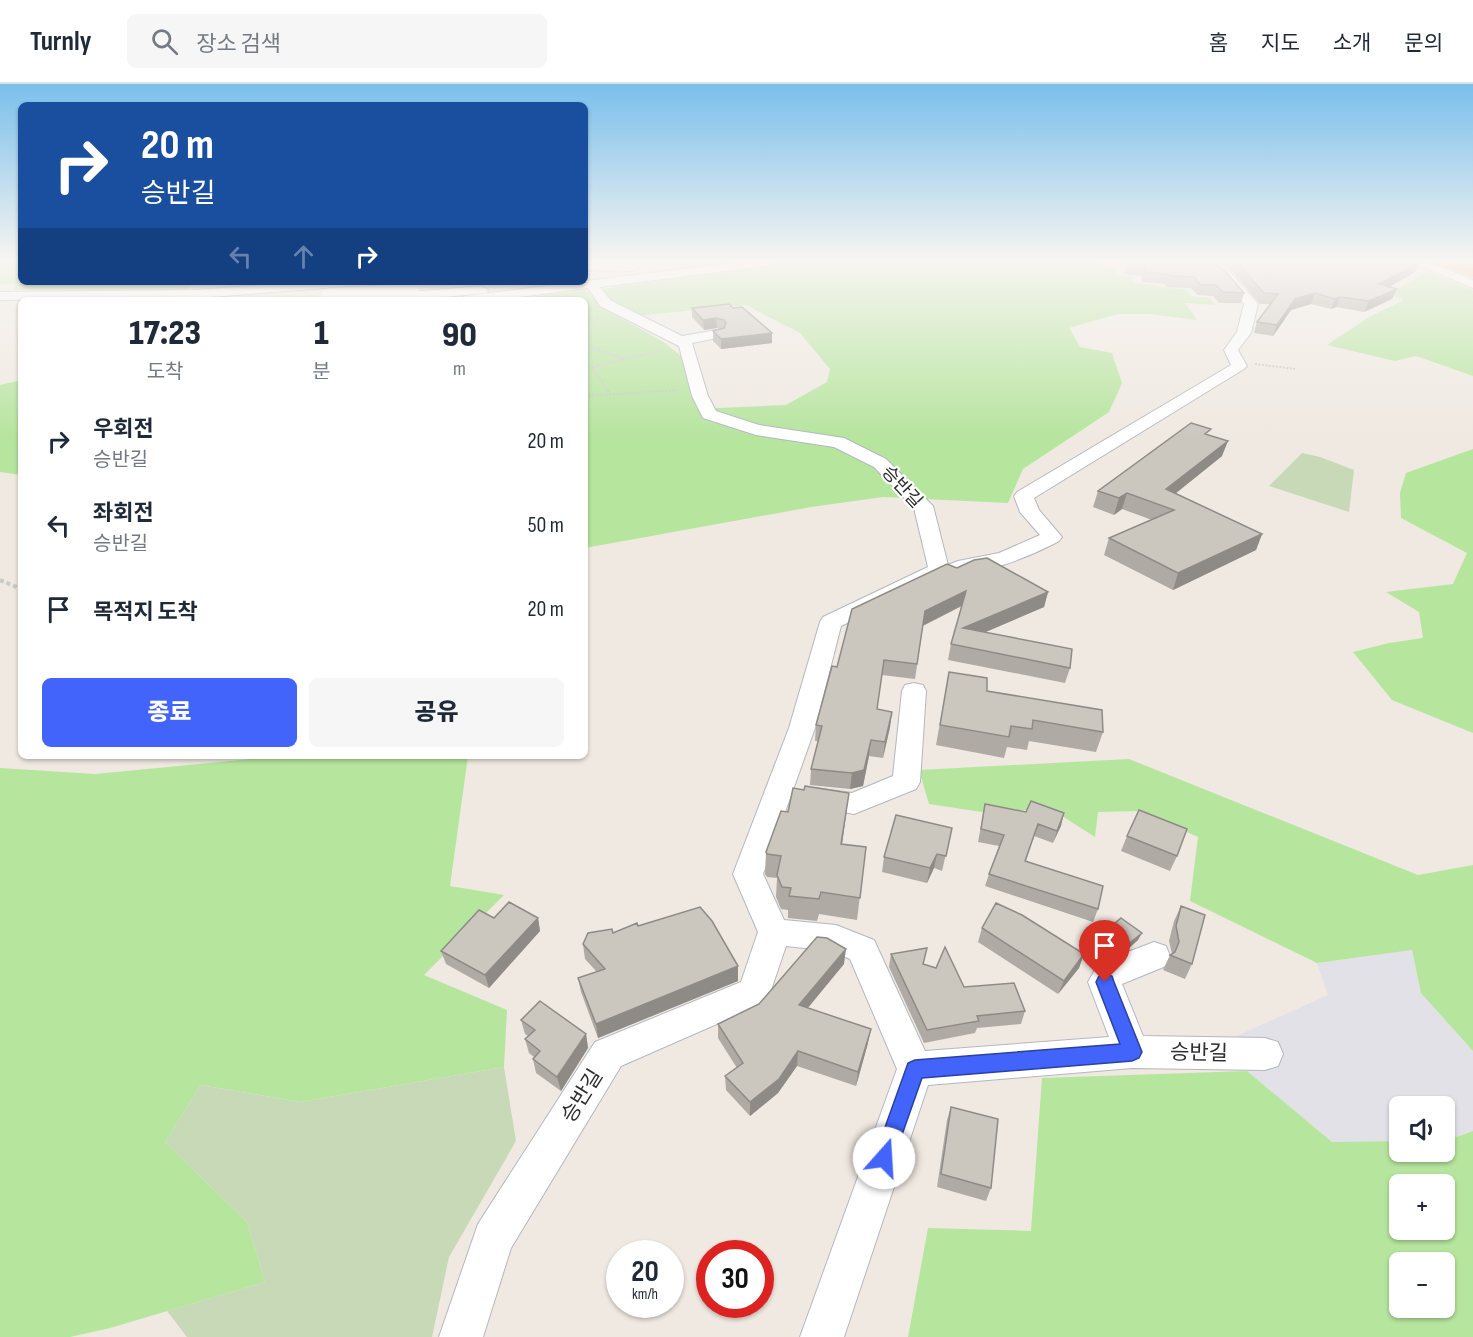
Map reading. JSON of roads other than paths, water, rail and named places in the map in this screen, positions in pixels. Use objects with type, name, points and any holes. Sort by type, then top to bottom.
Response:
[{"type":"street","points":[[640,320],[683,342],[717,334]]},
{"type":"street","points":[[822,1337],[915,1069],[862,950],[836,938],[774,932],[748,874],[802,728],[831,622],[939,570],[986,564],[1017,556],[1052,537],[1030,512],[1024,496],[1239,366],[1231,350],[1244,333],[1247,320]]},
{"type":"street","name":"승반길","points":[[683,342],[709,414],[756,430],[838,442],[880,464],[924,506],[939,570]]},
{"type":"street","points":[[779,793],[854,804],[906,782],[914,691]]},
{"type":"street","name":"승반길","points":[[461,1337],[493,1239],[608,1054],[755,992],[774,932]]},
{"type":"street","points":[[1132,1052],[1105,982],[1111,973],[1154,956]]},
{"type":"street","name":"승반길","points":[[915,1069],[1132,1052],[1265,1054]]}]
